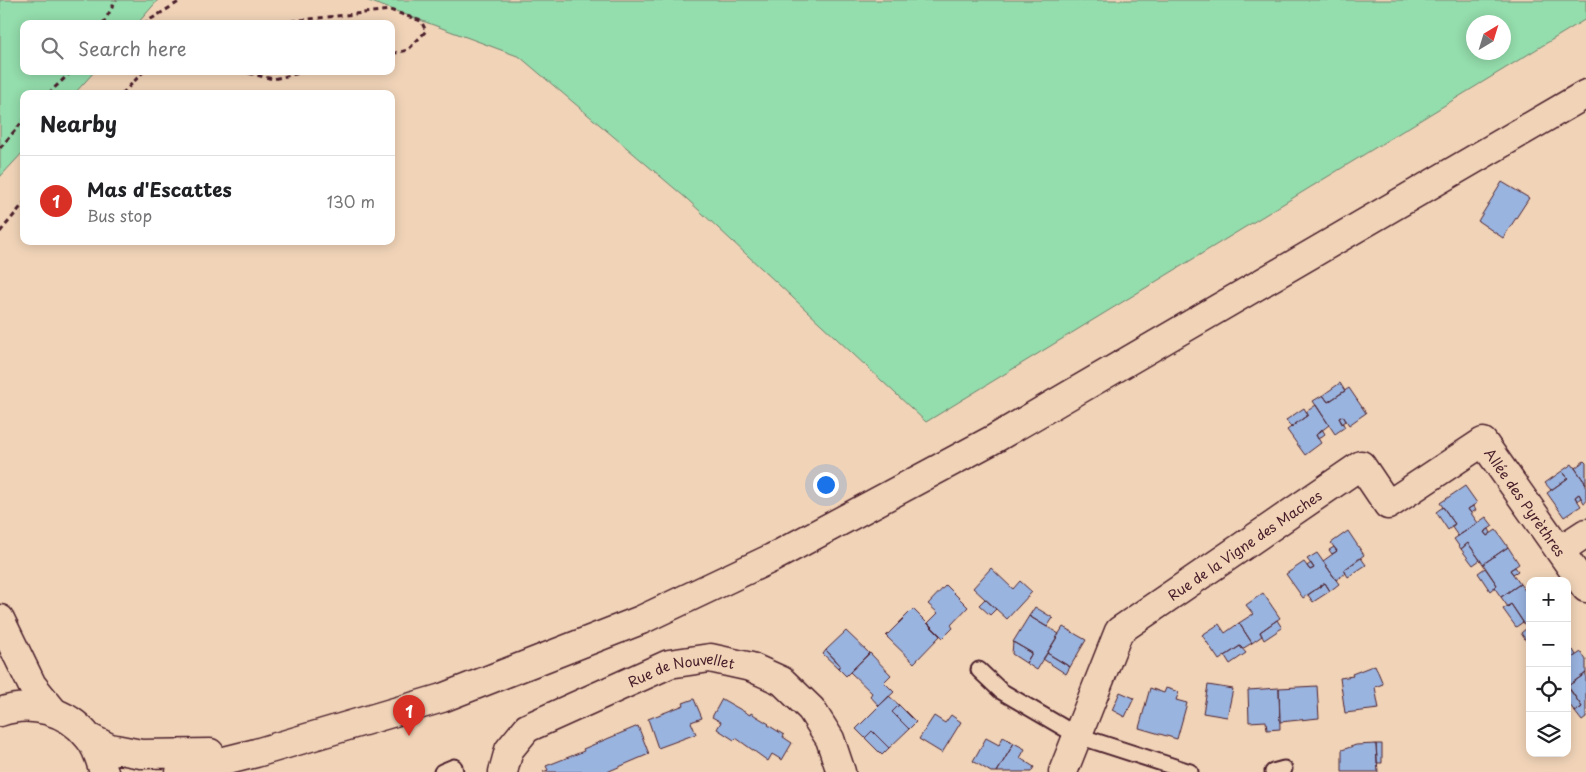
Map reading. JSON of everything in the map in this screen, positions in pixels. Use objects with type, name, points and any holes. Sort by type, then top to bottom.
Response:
[{"type":"street","points":[[180,772],[256,753],[442,698],[641,620],[772,558],[994,439],[1586,94]]},
{"type":"street","name":"Allée des Pyrèthres","points":[[1483,442],[1586,588]]},
{"type":"street","name":"Rue de la Vigne des Maches","points":[[1063,772],[1119,631],[1361,465],[1388,505],[1483,442]]},
{"type":"street","points":[[1560,550],[1586,533]]},
{"type":"street","points":[[0,619],[32,685],[54,712]]},
{"type":"street","name":"Rue de Nouvellet","points":[[503,772],[509,750],[527,728],[669,664],[710,658],[751,667],[782,681],[811,709],[830,739],[840,772]]},
{"type":"street","points":[[0,712],[33,707],[54,712],[73,722],[88,737],[99,754],[104,772]]},
{"type":"street","points":[[88,737],[110,748],[141,754],[256,753]]},
{"type":"lane","points":[[979,670],[1002,691],[1088,739],[1190,772]]},
{"type":"lane","points":[[442,772],[454,767],[455,772]]},
{"type":"path","points":[[105,20],[116,0]]},
{"type":"path","points":[[150,20],[182,0]]},
{"type":"path","points":[[301,20],[390,10],[422,21],[426,31],[408,50],[395,53]]},
{"type":"path","points":[[52,90],[68,75]]},
{"type":"path","points":[[126,90],[140,75]]},
{"type":"path","points":[[256,75],[273,79],[291,75]]},
{"type":"path","points":[[0,148],[20,125]]},
{"type":"path","points":[[0,232],[20,208]]},
{"type":"green space","points":[[0,0],[158,0],[140,20],[20,20],[20,75],[91,75],[78,90],[20,90],[20,155],[0,177]]},
{"type":"green space","points":[[366,0],[1586,0],[1586,19],[926,422],[687,199],[520,57]]},
{"type":"building","points":[[1502,182],[1529,198],[1503,238],[1478,221]]},
{"type":"building","points":[[1340,383],[1345,391],[1328,402],[1323,395]]},
{"type":"building","points":[[1349,388],[1366,413],[1349,425],[1343,416],[1339,418],[1345,427],[1335,434],[1313,401],[1323,395],[1328,402]]},
{"type":"building","points":[[1316,405],[1329,425],[1316,435],[1321,443],[1305,455],[1287,430],[1308,415],[1306,412]]},
{"type":"building","points":[[1304,408],[1308,415],[1291,427],[1286,420]]},
{"type":"building","points":[[1343,416],[1346,421],[1342,424],[1339,418]]},
{"type":"building","points":[[1322,429],[1325,434],[1318,439],[1316,435]]},
{"type":"building","points":[[1584,461],[1586,463],[1586,484],[1575,468]]},
{"type":"building","points":[[1572,464],[1586,484],[1586,502],[1584,503],[1579,494],[1575,497],[1581,506],[1564,517],[1547,493],[1568,478],[1562,471]]},
{"type":"building","points":[[1562,471],[1568,478],[1551,490],[1545,483]]},
{"type":"building","points":[[1465,486],[1477,503],[1468,509],[1478,523],[1458,536],[1451,526],[1455,524],[1440,503]]},
{"type":"building","points":[[1579,494],[1581,498],[1577,501],[1575,497]]},
{"type":"building","points":[[1473,506],[1476,510],[1471,513],[1468,509]]},
{"type":"building","points":[[1443,507],[1455,524],[1448,530],[1436,512]]},
{"type":"building","points":[[1486,517],[1493,526],[1484,532],[1487,536],[1496,530],[1508,547],[1483,564],[1468,543],[1461,549],[1454,539]]},
{"type":"building","points":[[1489,529],[1491,533],[1487,536],[1484,532]]},
{"type":"building","points":[[1348,531],[1364,555],[1344,570],[1346,573],[1336,580],[1323,561],[1337,551],[1331,543]]},
{"type":"building","points":[[1468,543],[1480,560],[1473,565],[1461,549]]},
{"type":"building","points":[[1334,547],[1337,551],[1332,554],[1329,550]]},
{"type":"building","points":[[1508,547],[1519,564],[1510,570],[1520,584],[1501,597],[1494,587],[1497,585],[1483,564]]},
{"type":"building","points":[[1317,553],[1339,584],[1330,591],[1325,583],[1303,598],[1286,574],[1304,562],[1310,570],[1314,568],[1307,559]]},
{"type":"building","points":[[1361,558],[1366,565],[1348,577],[1344,570]]},
{"type":"building","points":[[1311,563],[1314,568],[1310,570],[1307,566]]},
{"type":"building","points":[[1515,567],[1518,571],[1513,574],[1510,570]]},
{"type":"building","points":[[991,568],[1013,589],[1020,581],[1032,592],[1007,619],[973,588]]},
{"type":"building","points":[[1485,568],[1497,585],[1490,591],[1478,573]]},
{"type":"building","points":[[1325,583],[1330,591],[1313,602],[1308,595]]},
{"type":"building","points":[[1520,584],[1526,592],[1526,624],[1511,604],[1508,607],[1501,597]]},
{"type":"building","points":[[946,585],[968,607],[951,625],[953,628],[943,638],[928,623],[938,613],[928,604]]},
{"type":"building","points":[[1263,593],[1280,618],[1260,632],[1262,636],[1252,643],[1239,623],[1253,614],[1246,605]]},
{"type":"building","points":[[985,599],[996,609],[990,615],[979,605]]},
{"type":"building","points":[[1511,604],[1523,622],[1516,627],[1503,609]]},
{"type":"building","points":[[1035,607],[1053,618],[1047,627],[1029,616]]},
{"type":"building","points":[[913,609],[940,636],[914,663],[886,636]]},
{"type":"building","points":[[1029,616],[1059,634],[1037,670],[1026,663],[1032,653],[1013,642]]},
{"type":"building","points":[[1277,620],[1282,628],[1264,640],[1260,632]]},
{"type":"building","points":[[1239,623],[1252,643],[1242,649],[1240,646],[1219,660],[1202,635],[1219,624],[1225,633]]},
{"type":"building","points":[[1063,627],[1086,640],[1070,667],[1047,653]]},
{"type":"building","points":[[1526,629],[1526,641],[1521,633]]},
{"type":"building","points":[[846,631],[869,653],[846,676],[838,668],[840,665],[826,650]]},
{"type":"building","points":[[1013,642],[1032,653],[1026,663],[1012,654]]},
{"type":"building","points":[[1240,646],[1246,653],[1230,664],[1225,656]]},
{"type":"building","points":[[826,650],[840,665],[838,668],[823,654]]},
{"type":"building","points":[[1573,650],[1576,655],[1572,658],[1571,656]]},
{"type":"building","points":[[1581,652],[1586,660],[1586,673],[1571,684],[1571,657],[1572,658]]},
{"type":"building","points":[[870,653],[891,675],[884,682],[894,692],[879,706],[870,696],[872,693],[850,672]]},
{"type":"building","points":[[1047,653],[1070,667],[1066,674],[1043,659]]},
{"type":"building","points":[[1375,665],[1383,684],[1375,687],[1379,709],[1345,713],[1340,678],[1353,676],[1352,674]]},
{"type":"building","points":[[1586,673],[1586,718],[1582,721],[1575,712],[1582,707],[1571,690],[1571,684]]},
{"type":"building","points":[[1208,685],[1233,689],[1227,717],[1203,713]]},
{"type":"building","points":[[1317,686],[1319,718],[1280,722],[1279,688]]},
{"type":"building","points":[[1150,688],[1164,693],[1166,688],[1179,692],[1176,700],[1187,703],[1177,739],[1139,728]]},
{"type":"building","points":[[1279,688],[1280,729],[1267,730],[1266,721],[1249,722],[1248,690]]},
{"type":"building","points":[[1571,691],[1582,707],[1575,712],[1571,706]]},
{"type":"building","points":[[1120,692],[1134,698],[1125,717],[1112,710]]},
{"type":"building","points":[[889,696],[899,705],[892,712],[909,729],[889,748],[872,731],[865,738],[856,729]]},
{"type":"building","points":[[694,699],[702,718],[691,722],[696,734],[658,748],[648,719],[684,705],[683,703]]},
{"type":"building","points":[[722,699],[769,724],[792,743],[782,760],[772,754],[768,761],[736,738],[734,740],[717,729],[721,722],[712,717]]},
{"type":"building","points":[[899,705],[916,722],[909,729],[892,712]]},
{"type":"building","points":[[951,715],[961,722],[942,753],[919,739],[934,716],[945,723]]},
{"type":"building","points":[[638,726],[649,754],[607,772],[543,772],[548,770],[546,766]]},
{"type":"building","points":[[872,731],[889,748],[882,755],[865,738]]},
{"type":"building","points":[[1003,737],[1014,743],[997,772],[991,772],[973,761],[986,738],[999,745]]},
{"type":"building","points":[[1014,743],[1025,749],[1020,758],[1034,767],[1031,772],[997,772]]},
{"type":"building","points":[[1376,744],[1382,744],[1382,763],[1377,763]]},
{"type":"building","points":[[1376,744],[1378,772],[1342,772],[1342,750],[1356,745]]},
{"type":"place","name":"Mas d'Escattes","points":[[409,736]]}]
